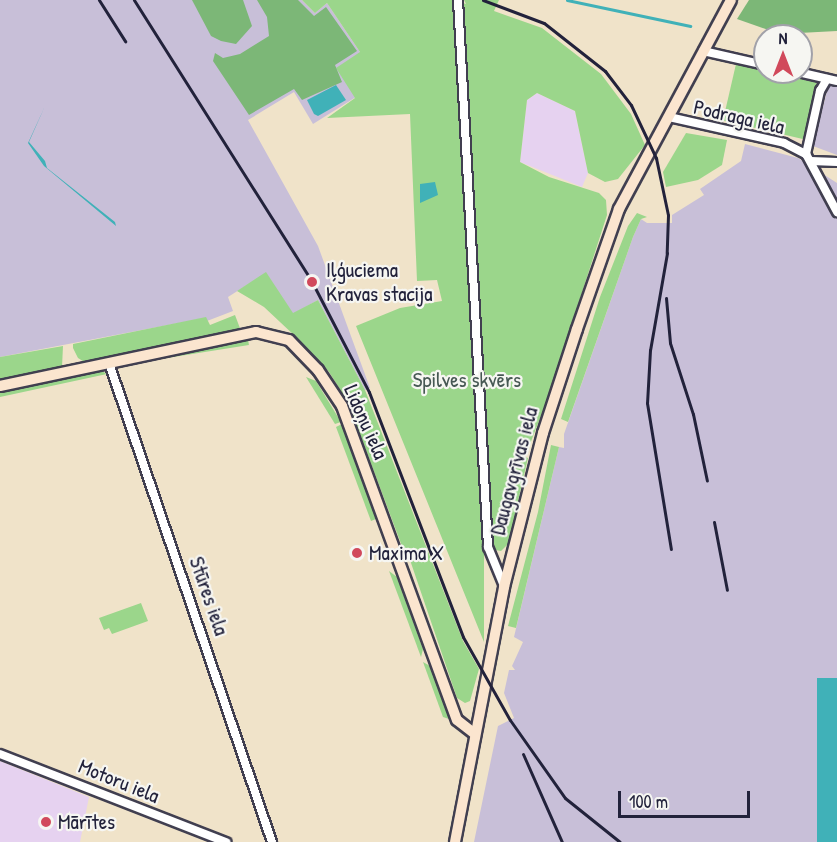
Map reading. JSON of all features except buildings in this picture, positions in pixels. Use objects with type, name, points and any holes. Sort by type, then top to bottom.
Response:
[{"type":"main road","name":"Daugavgrīvas iela","points":[[455,842],[504,587],[543,433],[608,235],[642,162],[732,0]]},
{"type":"main road","name":"Lidoņu iela","points":[[0,386],[256,332],[276,335],[296,346],[342,406],[457,720],[475,734]]},
{"type":"street","points":[[458,0],[488,547],[504,587]]},
{"type":"street","points":[[703,51],[753,62]]},
{"type":"street","points":[[813,76],[837,81]]},
{"type":"street","points":[[827,79],[820,91],[808,157],[837,212]]},
{"type":"street","name":"Podraga iela","points":[[669,117],[783,143],[808,157]]},
{"type":"street","points":[[808,157],[837,162]]},
{"type":"street","name":"Stūres iela","points":[[109,363],[272,842]]},
{"type":"street","name":"Motoru iela","points":[[0,754],[226,842]]},
{"type":"shaded area","points":[[0,0],[302,0],[315,13],[327,3],[360,52],[356,97],[313,124],[294,92],[248,120],[318,246],[370,388],[365,390],[318,300],[293,314],[266,273],[228,297],[233,311],[207,321],[205,318],[0,357]]},
{"type":"shaded area","points":[[829,83],[837,84],[837,155],[813,146]]},
{"type":"shaded area","points":[[537,93],[575,111],[588,173],[582,187],[520,162],[527,100]]},
{"type":"shaded area","points":[[745,144],[798,158],[837,183],[837,678],[819,686],[819,842],[474,842],[498,726],[514,718],[504,693],[509,670],[515,670],[512,666],[523,642],[514,637],[559,447],[564,448],[564,434],[633,237],[641,219],[647,223],[672,223],[672,215],[704,195],[700,189],[741,161]]},
{"type":"shaded area","name":"Mārītes","points":[[0,761],[89,797],[80,842],[0,842]]},
{"type":"green space","points":[[192,0],[243,0],[252,26],[236,44],[221,41],[211,36]]},
{"type":"green space","points":[[257,0],[298,0],[314,16],[326,7],[357,51],[335,65],[342,82],[302,100],[294,89],[249,115],[213,61],[215,53],[223,58],[240,54],[269,36],[267,17]]},
{"type":"green space","name":"Spilves skvērs","points":[[302,0],[453,0],[466,4],[464,0],[499,0],[494,11],[542,28],[601,74],[631,114],[645,145],[618,179],[605,182],[588,173],[575,111],[537,93],[527,100],[520,162],[549,177],[599,193],[606,200],[607,215],[548,398],[528,449],[524,448],[522,456],[528,458],[508,544],[501,551],[484,548],[484,642],[356,326],[400,308],[442,301],[437,280],[417,281],[410,114],[327,118],[355,98],[336,68],[360,52],[327,3],[315,13]]},
{"type":"green space","points":[[749,0],[837,0],[837,31],[813,32],[813,24],[753,25],[737,19]]},
{"type":"green space","points":[[736,64],[753,68],[753,84],[817,83],[804,139],[723,121]]},
{"type":"green space","points":[[686,133],[727,140],[722,165],[698,180],[666,187],[663,172]]},
{"type":"green space","points":[[637,213],[647,217],[641,219],[633,237],[568,422],[561,419],[600,297],[628,226]]},
{"type":"green space","points":[[266,272],[293,313],[318,300],[365,390],[463,641],[479,669],[470,701],[465,703],[457,698],[410,560],[403,549],[348,402],[329,372],[296,337],[264,307],[237,291]]},
{"type":"green space","points":[[235,315],[241,331],[86,363],[78,358],[73,348],[73,344],[206,317],[210,325]]},
{"type":"green space","points":[[248,339],[249,345],[124,365],[124,359]]},
{"type":"green space","points":[[63,346],[62,367],[0,381],[0,357]]},
{"type":"green space","points":[[100,370],[107,374],[0,397],[0,391]]},
{"type":"green space","points":[[306,377],[316,381],[341,422],[335,424]]},
{"type":"green space","points":[[342,424],[376,519],[371,521],[336,427]]},
{"type":"green space","points":[[551,445],[559,447],[516,628],[508,626],[538,512]]},
{"type":"green space","points":[[389,571],[397,577],[423,649],[421,657]]},
{"type":"green space","points":[[141,603],[148,621],[112,634],[109,628],[104,630],[99,618]]},
{"type":"green space","points":[[423,662],[430,666],[449,719],[443,717]]},
{"type":"water","points":[[336,85],[346,100],[318,116],[314,114],[307,100]]},
{"type":"water","points":[[45,106],[29,142],[45,161],[47,168],[115,222],[116,226],[44,166],[28,143]]},
{"type":"water","points":[[435,182],[438,195],[420,203],[420,184]]},
{"type":"water","points":[[817,678],[837,678],[837,842],[817,842]]},
{"type":"waterway","points":[[567,0],[690,26]]},
{"type":"railway","points":[[99,0],[125,41]]},
{"type":"railway","points":[[134,0],[312,282],[369,392],[463,637],[510,720],[565,798],[620,842]]},
{"type":"railway","points":[[483,0],[544,23],[605,71],[631,105],[656,158],[668,215],[667,253],[650,350],[647,403],[671,549]]},
{"type":"railway","points":[[666,298],[670,343],[693,414],[707,481]]},
{"type":"railway","points":[[714,522],[727,590]]},
{"type":"railway","points":[[523,754],[562,842]]},
{"type":"place","name":"Iļģuciema Kravas stacija","points":[[312,282]]},
{"type":"place","name":"Maxima X","points":[[357,553]]},
{"type":"place","name":"Mārītes","points":[[46,822]]}]
